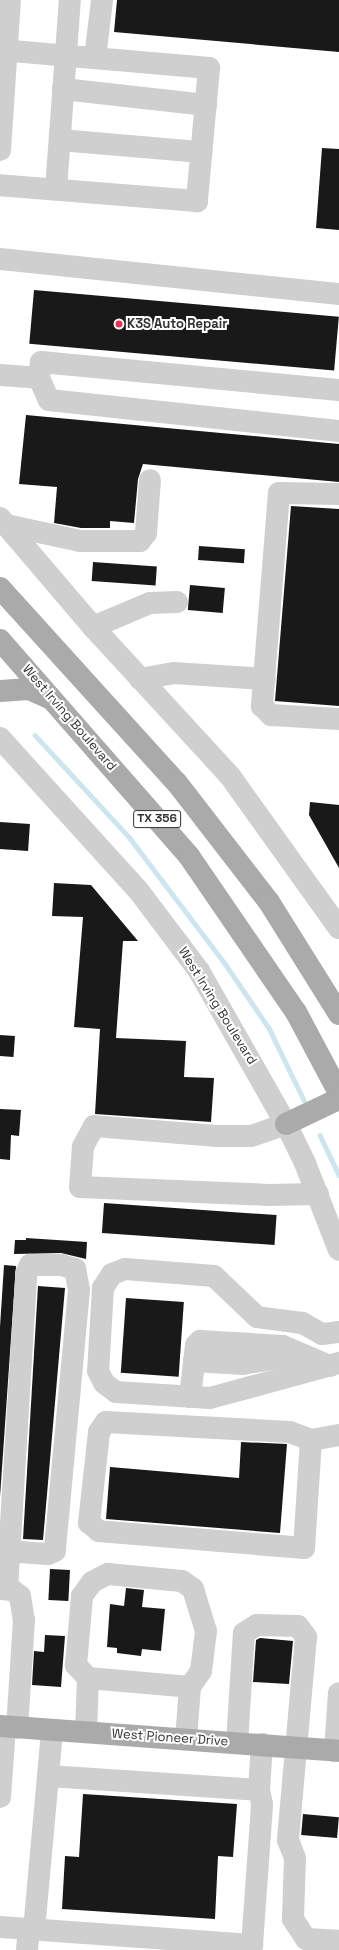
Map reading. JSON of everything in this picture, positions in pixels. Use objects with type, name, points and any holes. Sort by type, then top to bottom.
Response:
[{"type":"main road","name":"TX 356","points":[[0,588],[178,783],[269,902],[339,1014]]},
{"type":"main road","name":"West Irving Boulevard","points":[[0,640],[49,698],[189,856],[296,1012],[339,1093]]},
{"type":"main road","points":[[0,691],[29,689],[49,698]]},
{"type":"main road","points":[[286,1124],[339,1099]]},
{"type":"main road","name":"West Pioneer Drive","points":[[8,1727],[262,1744],[337,1751]]},
{"type":"street","points":[[0,150],[3,50],[10,0]]},
{"type":"street","points":[[56,190],[70,0]]},
{"type":"street","points":[[95,58],[102,0]]},
{"type":"street","points":[[0,185],[197,201],[209,68],[3,50]]},
{"type":"street","points":[[63,89],[206,106]]},
{"type":"street","points":[[60,140],[201,152]]},
{"type":"street","points":[[0,259],[339,294]]},
{"type":"street","points":[[339,390],[41,362],[40,378],[49,400],[339,431]]},
{"type":"street","points":[[0,374],[40,378]]},
{"type":"street","points":[[3,522],[80,541],[140,541],[146,533],[150,480]]},
{"type":"street","points":[[339,494],[279,493],[262,706],[271,715],[339,719]]},
{"type":"street","points":[[3,522],[93,627],[230,776],[339,928]]},
{"type":"street","points":[[93,627],[150,603],[177,602]]},
{"type":"street","points":[[140,679],[173,673],[265,679]]},
{"type":"street","name":"West Irving Boulevard","points":[[4,746],[138,890],[174,937],[225,1013],[286,1124],[318,1194],[339,1250]]},
{"type":"street","points":[[286,1124],[251,1136],[217,1136],[94,1126],[83,1147],[80,1187],[269,1196],[318,1194]]},
{"type":"street","points":[[0,1797],[1,1774],[24,1620],[20,1596],[3,1589],[9,1551],[26,1274],[30,1265],[61,1265],[75,1269],[79,1290],[55,1552],[48,1554],[9,1551]]},
{"type":"street","points":[[334,1364],[210,1398],[116,1392],[104,1383],[98,1370],[100,1308],[103,1288],[112,1274],[125,1269],[214,1276],[257,1317],[302,1324],[322,1334],[339,1332]]},
{"type":"street","points":[[190,1397],[196,1345],[205,1340],[283,1346],[334,1364]]},
{"type":"street","points":[[311,1440],[304,1548],[99,1531],[89,1523],[99,1432],[106,1422],[290,1432],[311,1440],[339,1435]]},
{"type":"street","points":[[186,1739],[190,1687],[201,1672],[206,1631],[193,1590],[182,1581],[108,1574],[92,1582],[82,1596],[76,1665],[88,1678],[190,1687]]},
{"type":"street","points":[[237,1743],[244,1633],[257,1625],[279,1624],[298,1626],[306,1637],[303,1690],[295,1747],[288,1840],[295,1858],[293,1919],[306,1939],[339,1941]]},
{"type":"street","points":[[86,1732],[88,1678]]},
{"type":"street","points":[[337,1751],[339,1693]]},
{"type":"street","points":[[30,1936],[52,1730]]},
{"type":"street","points":[[0,1927],[30,1936],[252,1948],[262,1804],[259,1790],[262,1744]]},
{"type":"street","points":[[48,1776],[259,1790]]},
{"type":"building","points":[[117,0],[339,0],[339,52],[114,32]]},
{"type":"building","points":[[322,148],[339,149],[339,230],[316,228]]},
{"type":"building","points":[[34,290],[339,317],[334,370],[29,344]]},
{"type":"building","points":[[26,415],[339,444],[339,482],[143,464],[138,479],[134,523],[110,521],[110,528],[81,528],[54,523],[57,487],[19,484]]},
{"type":"building","points":[[291,506],[339,509],[339,706],[275,701]]},
{"type":"building","points":[[199,546],[245,549],[244,563],[198,560]]},
{"type":"building","points":[[93,562],[157,566],[156,585],[92,581]]},
{"type":"building","points":[[190,585],[225,588],[223,613],[188,610]]},
{"type":"building","points":[[310,802],[339,805],[339,868],[309,815]]},
{"type":"building","points":[[0,822],[30,824],[28,851],[0,849]]},
{"type":"building","points":[[54,883],[91,885],[138,941],[123,941],[116,1038],[186,1041],[184,1077],[214,1078],[211,1122],[95,1114],[100,1029],[74,1027],[83,917],[52,916]]},
{"type":"building","points":[[0,1035],[15,1036],[13,1057],[0,1056]]},
{"type":"building","points":[[0,1109],[21,1110],[19,1136],[11,1135],[10,1160],[0,1159]]},
{"type":"building","points":[[104,1203],[277,1215],[274,1245],[102,1233]]},
{"type":"building","points":[[26,1238],[87,1242],[86,1259],[61,1253],[14,1254],[15,1240],[26,1240]]},
{"type":"building","points":[[4,1265],[16,1266],[0,1497],[0,1327]]},
{"type":"building","points":[[38,1286],[65,1288],[43,1540],[23,1539]]},
{"type":"building","points":[[126,1298],[184,1302],[179,1377],[121,1373]]},
{"type":"building","points":[[241,1442],[287,1444],[280,1533],[106,1519],[110,1467],[239,1478]]},
{"type":"building","points":[[50,1569],[70,1570],[68,1601],[48,1600]]},
{"type":"building","points":[[126,1588],[144,1590],[142,1607],[165,1609],[161,1651],[142,1649],[141,1656],[117,1653],[117,1648],[107,1647],[110,1604],[124,1606]]},
{"type":"building","points":[[45,1635],[65,1636],[61,1687],[32,1685],[34,1651],[44,1652]]},
{"type":"building","points":[[260,1638],[293,1641],[289,1684],[253,1682],[256,1640]]},
{"type":"building","points":[[83,1794],[237,1804],[233,1857],[218,1856],[215,1919],[62,1909],[65,1856],[79,1857]]},
{"type":"building","points":[[303,1814],[339,1817],[337,1838],[301,1835]]},
{"type":"waterway","points":[[35,735],[130,838],[226,965],[269,1028],[304,1100]]},
{"type":"waterway","points":[[320,1135],[339,1175]]},
{"type":"place","name":"K3S Auto Repair","points":[[119,324]]}]
